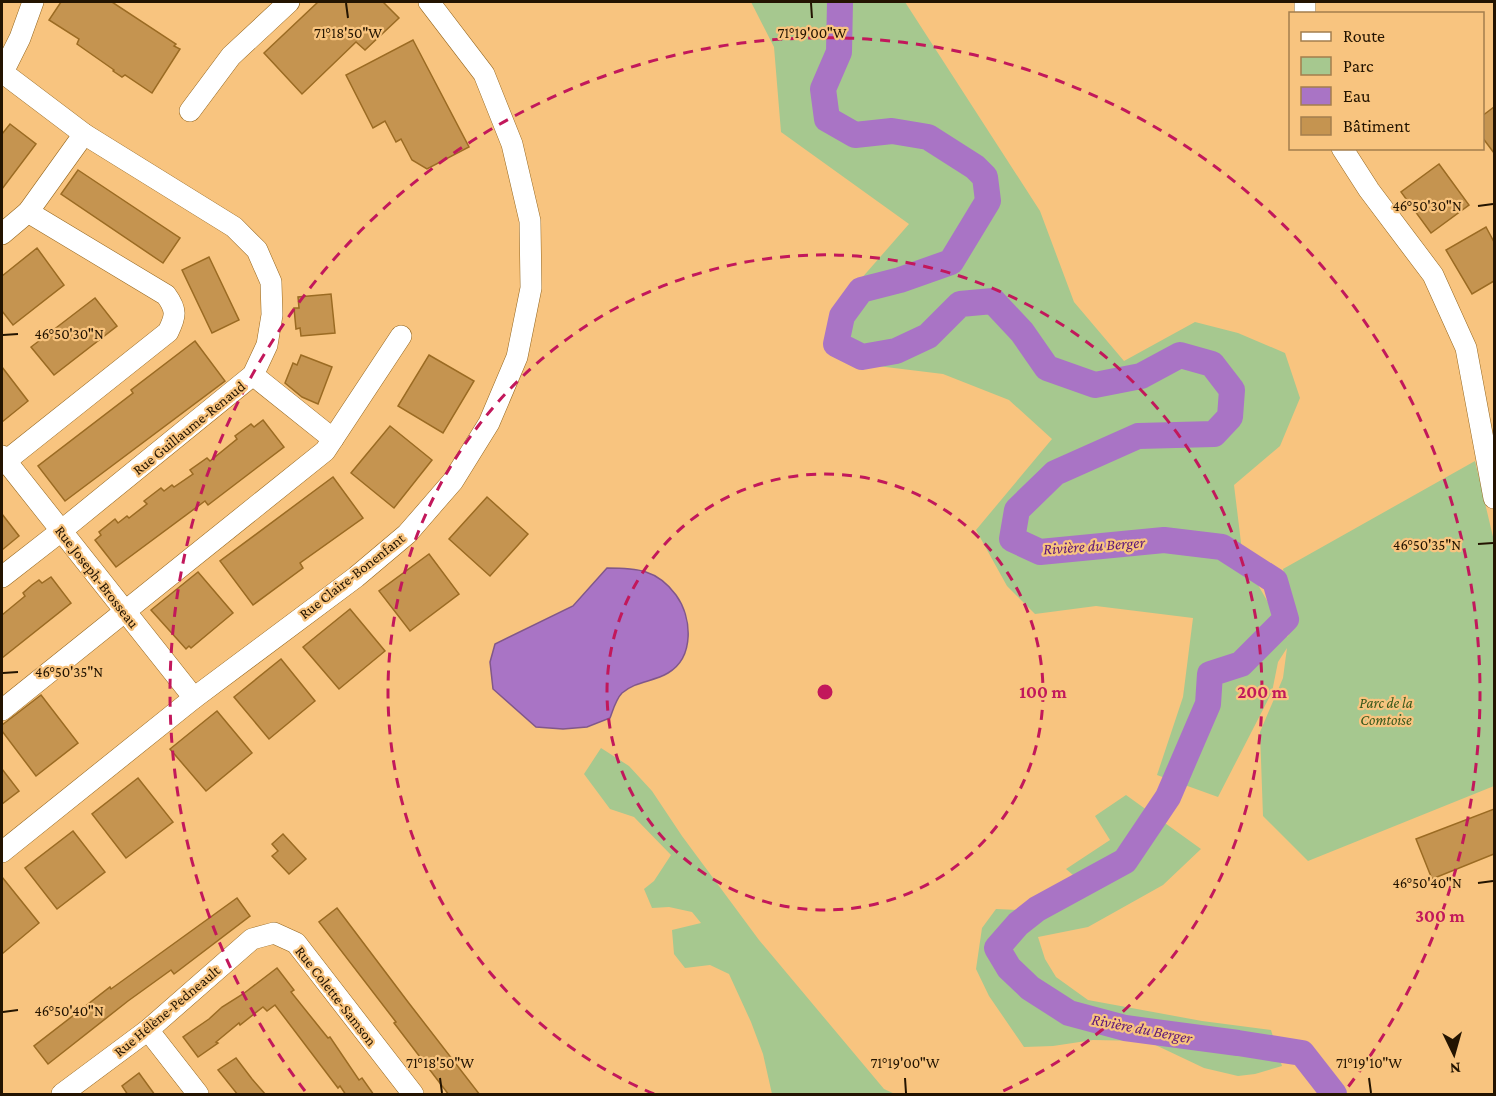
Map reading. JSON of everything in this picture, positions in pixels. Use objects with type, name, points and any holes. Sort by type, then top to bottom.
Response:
[{"type":"street","points":[[2,73],[20,38],[33,2]]},
{"type":"street","points":[[190,111],[231,56],[289,2]]},
{"type":"street","name":"Rue Claire-Bonenfant","points":[[2,852],[194,698],[356,576],[407,534],[453,481],[489,423],[517,357],[531,288],[530,221],[512,144],[484,74],[429,2]]},
{"type":"street","name":"Rue Guillaume-Renaud","points":[[2,73],[84,134],[234,227],[257,250],[271,282],[272,315],[267,345],[253,375],[2,576]]},
{"type":"street","points":[[2,234],[28,212],[84,134]]},
{"type":"street","points":[[1343,150],[1369,190],[1433,275],[1466,348],[1488,425],[1494,498]]},
{"type":"street","points":[[3,460],[168,332],[175,318],[174,306],[166,295],[28,212]]},
{"type":"street","points":[[2,710],[325,451],[401,336]]},
{"type":"street","points":[[253,375],[333,439]]},
{"type":"street","name":"Rue Joseph-Brosseau","points":[[3,460],[194,698]]},
{"type":"street","name":"Rue Colette-Samson","points":[[274,933],[296,943],[412,1095]]},
{"type":"street","name":"Rue Hélène-Pedneault","points":[[62,1095],[148,1030],[252,939],[274,933]]},
{"type":"street","points":[[148,1030],[198,1095]]},
{"type":"green space","name":"Parc de la Comtoise","points":[[751,2],[905,2],[1040,211],[1074,302],[1124,361],[1195,322],[1238,333],[1285,353],[1300,398],[1280,446],[1234,485],[1243,559],[1288,637],[1292,610],[1283,569],[1475,461],[1494,541],[1494,786],[1308,861],[1263,816],[1260,732],[1283,678],[1287,648],[1278,662],[1272,692],[1218,797],[1157,775],[1183,697],[1193,618],[1096,606],[1035,614],[1007,586],[976,530],[1052,439],[1009,400],[943,374],[853,363],[832,312],[909,224],[781,132],[774,47]]},
{"type":"green space","points":[[601,748],[629,766],[652,791],[682,836],[759,940],[884,1089],[895,1094],[772,1094],[763,1054],[729,974],[710,965],[685,968],[674,954],[672,930],[701,923],[692,912],[669,907],[652,908],[644,889],[654,881],[671,855],[634,817],[610,809],[584,774]]},
{"type":"green space","points":[[1126,795],[1201,849],[1163,885],[1088,927],[1038,937],[1045,959],[1056,977],[1088,1000],[1202,1021],[1271,1030],[1282,1066],[1255,1074],[1238,1076],[1204,1068],[1147,1041],[1093,1040],[1053,1046],[1024,1047],[989,996],[976,969],[982,928],[996,909],[1020,910],[1073,875],[1066,869],[1110,840],[1095,816]]},
{"type":"water","points":[[607,568],[645,572],[669,586],[681,604],[688,625],[687,647],[683,657],[668,673],[633,686],[622,693],[616,701],[610,718],[587,727],[563,729],[536,727],[493,689],[490,662],[495,644],[573,606]]},
{"type":"building","points":[[61,2],[112,2],[176,44],[174,46],[180,49],[152,93],[125,75],[122,77],[113,71],[77,44],[79,39],[49,20]]},
{"type":"building","points":[[318,2],[383,2],[399,18],[365,50],[356,42],[302,94],[264,53]]},
{"type":"building","points":[[413,40],[469,147],[427,169],[412,160],[401,139],[396,142],[385,121],[373,128],[346,75]]},
{"type":"building","points":[[1494,107],[1494,153],[1484,140],[1484,114]]},
{"type":"building","points":[[10,124],[36,144],[2,189],[2,134]]},
{"type":"building","points":[[1439,164],[1469,205],[1431,233],[1401,192]]},
{"type":"building","points":[[78,170],[180,238],[163,263],[61,194]]},
{"type":"building","points":[[1486,227],[1494,242],[1494,281],[1472,294],[1446,250]]},
{"type":"building","points":[[37,248],[64,285],[13,325],[2,311],[2,276]]},
{"type":"building","points":[[209,257],[239,320],[212,333],[182,270]]},
{"type":"building","points":[[331,294],[335,333],[301,336],[300,328],[296,329],[294,308],[299,308],[298,297]]},
{"type":"building","points":[[95,298],[117,326],[54,375],[31,347]]},
{"type":"building","points":[[195,341],[225,381],[65,501],[38,466],[133,393],[131,390]]},
{"type":"building","points":[[301,355],[332,367],[318,404],[302,397],[285,383],[293,363],[297,365]]},
{"type":"building","points":[[429,355],[474,381],[443,433],[398,406]]},
{"type":"building","points":[[2,367],[28,401],[2,422]]},
{"type":"building","points":[[263,420],[284,447],[208,505],[205,501],[116,567],[95,540],[101,535],[99,532],[115,519],[118,523],[127,516],[129,518],[147,504],[144,501],[161,488],[164,491],[172,485],[174,487],[193,474],[190,470],[207,458],[210,461],[237,439],[235,436],[251,424],[254,427]]},
{"type":"building","points":[[390,426],[432,460],[394,508],[351,473]]},
{"type":"building","points":[[333,477],[363,518],[300,563],[303,568],[253,605],[220,561]]},
{"type":"building","points":[[487,497],[528,534],[490,576],[449,539]]},
{"type":"building","points":[[2,514],[19,536],[2,550]]},
{"type":"building","points":[[429,554],[459,594],[410,631],[379,591]]},
{"type":"building","points":[[198,572],[233,613],[191,648],[189,646],[186,649],[151,610]]},
{"type":"building","points":[[51,577],[71,603],[2,658],[2,615],[25,596],[23,593],[32,585],[39,580],[42,583]]},
{"type":"building","points":[[350,609],[385,651],[339,689],[303,647]]},
{"type":"building","points":[[281,659],[315,701],[269,739],[234,697]]},
{"type":"building","points":[[41,695],[78,743],[36,776],[2,731],[2,725]]},
{"type":"building","points":[[217,711],[252,753],[206,791],[170,749]]},
{"type":"building","points":[[2,769],[19,791],[2,804]]},
{"type":"building","points":[[138,778],[173,822],[126,858],[92,814]]},
{"type":"building","points":[[1494,809],[1494,854],[1432,879],[1416,839]]},
{"type":"building","points":[[73,831],[105,872],[57,909],[25,868]]},
{"type":"building","points":[[283,834],[306,859],[289,874],[272,856],[278,851],[272,844]]},
{"type":"building","points":[[2,877],[39,923],[2,954]]},
{"type":"building","points":[[237,898],[250,916],[174,974],[171,970],[128,1001],[48,1064],[34,1046],[110,987],[111,989]]},
{"type":"building","points":[[337,908],[480,1095],[449,1095],[319,922]]},
{"type":"building","points":[[277,968],[294,990],[291,992],[328,1038],[330,1037],[359,1080],[362,1078],[374,1095],[346,1095],[340,1086],[338,1088],[275,1005],[267,1011],[263,1007],[240,1025],[239,1023],[216,1042],[218,1043],[198,1057],[183,1037]]},
{"type":"building","points":[[236,1058],[266,1095],[238,1095],[218,1070]]},
{"type":"building","points":[[139,1073],[155,1095],[128,1095],[122,1086]]},
{"type":"waterway","name":"Rivière du Berger","points":[[840,2],[839,52],[823,89],[827,119],[855,135],[892,131],[928,137],[975,167],[985,177],[988,201],[951,262],[900,280],[861,290],[842,316],[836,344],[862,357],[896,351],[928,336],[960,304],[993,301],[1022,332],[1047,368],[1095,385],[1141,376],[1180,355],[1212,364],[1232,390],[1230,417],[1214,434],[1138,436],[1055,473],[1017,510],[1012,539],[1040,552],[1164,540],[1222,547],[1275,581],[1286,619],[1241,664],[1210,674],[1208,704],[1168,797],[1125,861],[1037,909],[1018,924],[997,948],[1009,968],[1030,988],[1069,1013],[1125,1028],[1302,1053],[1334,1094]]}]
